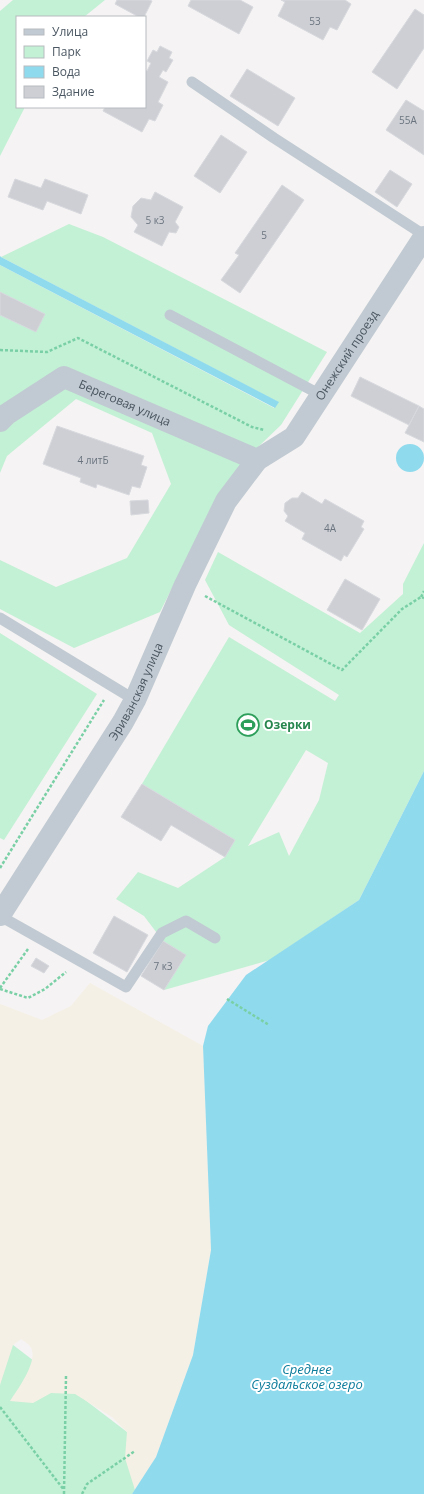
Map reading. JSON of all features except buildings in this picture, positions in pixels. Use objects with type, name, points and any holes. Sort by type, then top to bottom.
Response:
[{"type":"street","name":"Онежский проезд","points":[[257,460],[294,436],[424,236]]},
{"type":"street","name":"Береговая улица","points":[[0,422],[7,414],[64,377],[257,460]]},
{"type":"street","name":"Эриванская улица","points":[[0,915],[123,722],[135,700],[185,585],[226,501],[257,460]]},
{"type":"lane","points":[[192,82],[274,138],[424,236]]},
{"type":"lane","points":[[170,315],[321,395]]},
{"type":"lane","points":[[0,618],[135,700]]},
{"type":"lane","points":[[0,915],[126,988],[162,933],[186,921],[215,938]]},
{"type":"path","points":[[0,350],[47,352],[78,338],[252,427],[294,436]]},
{"type":"path","points":[[185,585],[342,670],[402,609],[422,597],[424,591]]},
{"type":"path","points":[[0,868],[112,686]]},
{"type":"path","points":[[37,937],[0,988],[28,998],[45,989],[79,961]]},
{"type":"path","points":[[227,1000],[268,1025]]},
{"type":"path","points":[[64,1494],[66,1376]]},
{"type":"path","points":[[0,1408],[64,1490]]},
{"type":"path","points":[[82,1494],[88,1484],[135,1451]]},
{"type":"green space","points":[[13,0],[105,0],[85,16],[16,16],[16,108],[24,108],[0,156],[0,11]]},
{"type":"green space","points":[[69,224],[103,237],[327,352],[281,425],[258,447],[217,499],[160,612],[74,648],[0,609],[0,560],[56,587],[127,558],[171,484],[152,433],[76,399],[7,456],[0,473],[0,265],[274,408],[278,402],[1,257]]},
{"type":"green space","points":[[424,543],[424,771],[359,900],[270,960],[164,990],[185,955],[163,941],[144,916],[116,899],[138,872],[178,888],[225,857],[235,840],[142,784],[229,637],[335,701],[339,695],[229,625],[205,580],[218,552],[360,633],[403,594],[403,584]],"holes":[[[306,750],[328,763],[319,800],[289,856],[279,832],[248,846]]]},
{"type":"green space","points":[[0,633],[97,694],[4,840],[0,838]]},
{"type":"green space","points":[[0,1335],[127,1432],[135,1490],[132,1494],[0,1494]]},
{"type":"sand","points":[[90,983],[203,1046],[211,1250],[193,1355],[156,1457],[135,1490],[125,1458],[127,1432],[112,1417],[75,1394],[51,1393],[33,1403],[10,1401],[26,1376],[33,1356],[32,1350],[28,1344],[21,1339],[13,1345],[0,1385],[0,1004],[42,1020],[71,1006]]},
{"type":"water","points":[[0,256],[279,402],[275,408],[0,265]]},
{"type":"water","points":[[410,444],[420,448],[424,458],[420,468],[410,472],[400,468],[396,458],[400,448]]},
{"type":"water","name":"Среднее Суздальское озеро","points":[[424,771],[424,1494],[132,1494],[156,1457],[193,1355],[211,1250],[203,1046],[208,1026],[246,975],[359,900]]},
{"type":"place","name":"Озерки","points":[[248,725]]}]
